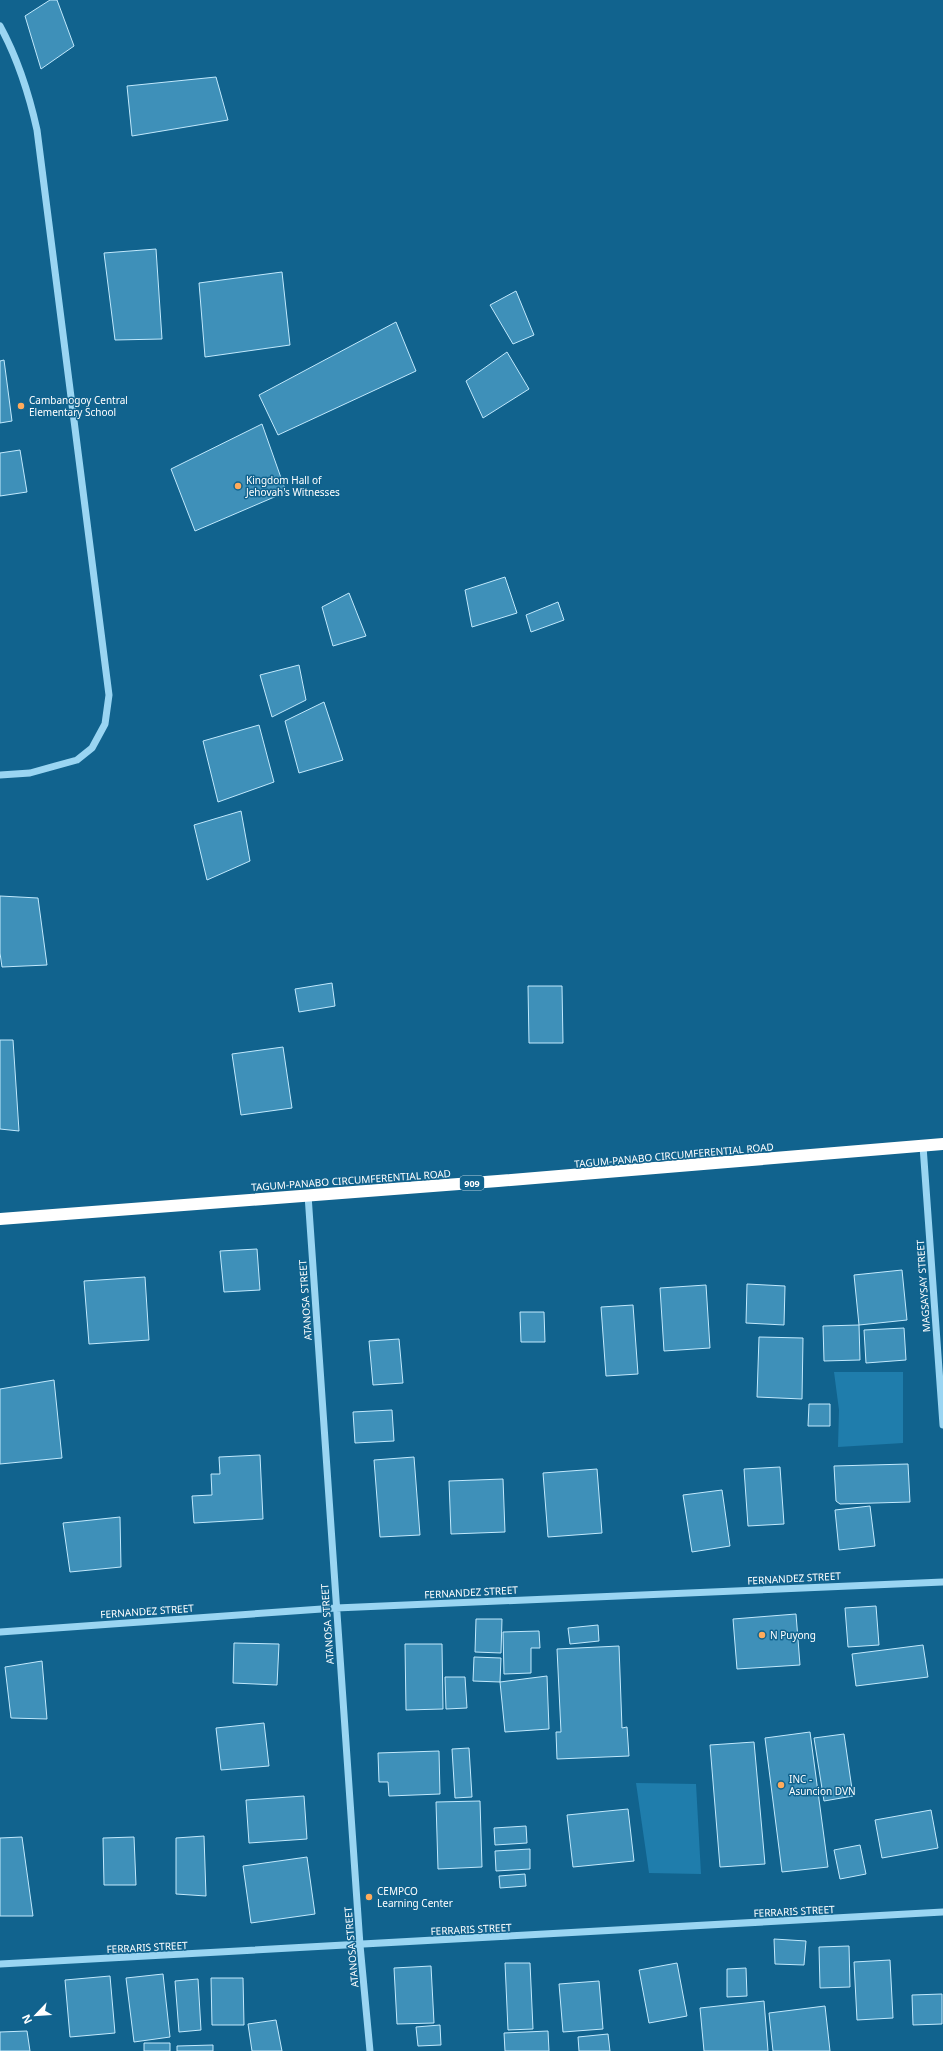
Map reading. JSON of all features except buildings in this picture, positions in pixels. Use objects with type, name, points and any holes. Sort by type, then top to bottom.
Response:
[{"type":"highway","name":"TAGUM-PANABO CIRCUMFERENTIAL ROAD","points":[[0,1219],[498,1181],[943,1144]]},
{"type":"street","points":[[0,26],[12,48],[29,95],[37,130],[109,695],[105,724],[92,748],[77,760],[30,773],[0,776]]},
{"type":"street","name":"MAGSAYSAY STREET","points":[[923,1146],[943,1425]]},
{"type":"street","name":"ATANOSA STREET","points":[[308,1195],[360,1945],[370,2051]]},
{"type":"street","name":"FERNANDEZ STREET","points":[[0,1632],[336,1608],[943,1582]]},
{"type":"street","name":"FERRARIS STREET","points":[[0,1964],[943,1912]]},
{"type":"shaded area","points":[[834,1372],[903,1372],[903,1443],[838,1447],[839,1410]]},
{"type":"shaded area","points":[[636,1783],[696,1784],[701,1874],[649,1873]]},
{"type":"place","name":"Cambanogoy Central Elementary School","points":[[21,406]]},
{"type":"place","name":"Kingdom Hall of Jehovah's Witnesses","points":[[238,486]]},
{"type":"place","name":"N Puyong","points":[[762,1635]]},
{"type":"place","name":"INC - Asuncion DVN","points":[[781,1785]]},
{"type":"place","name":"CEMPCO Learning Center","points":[[369,1897]]}]
